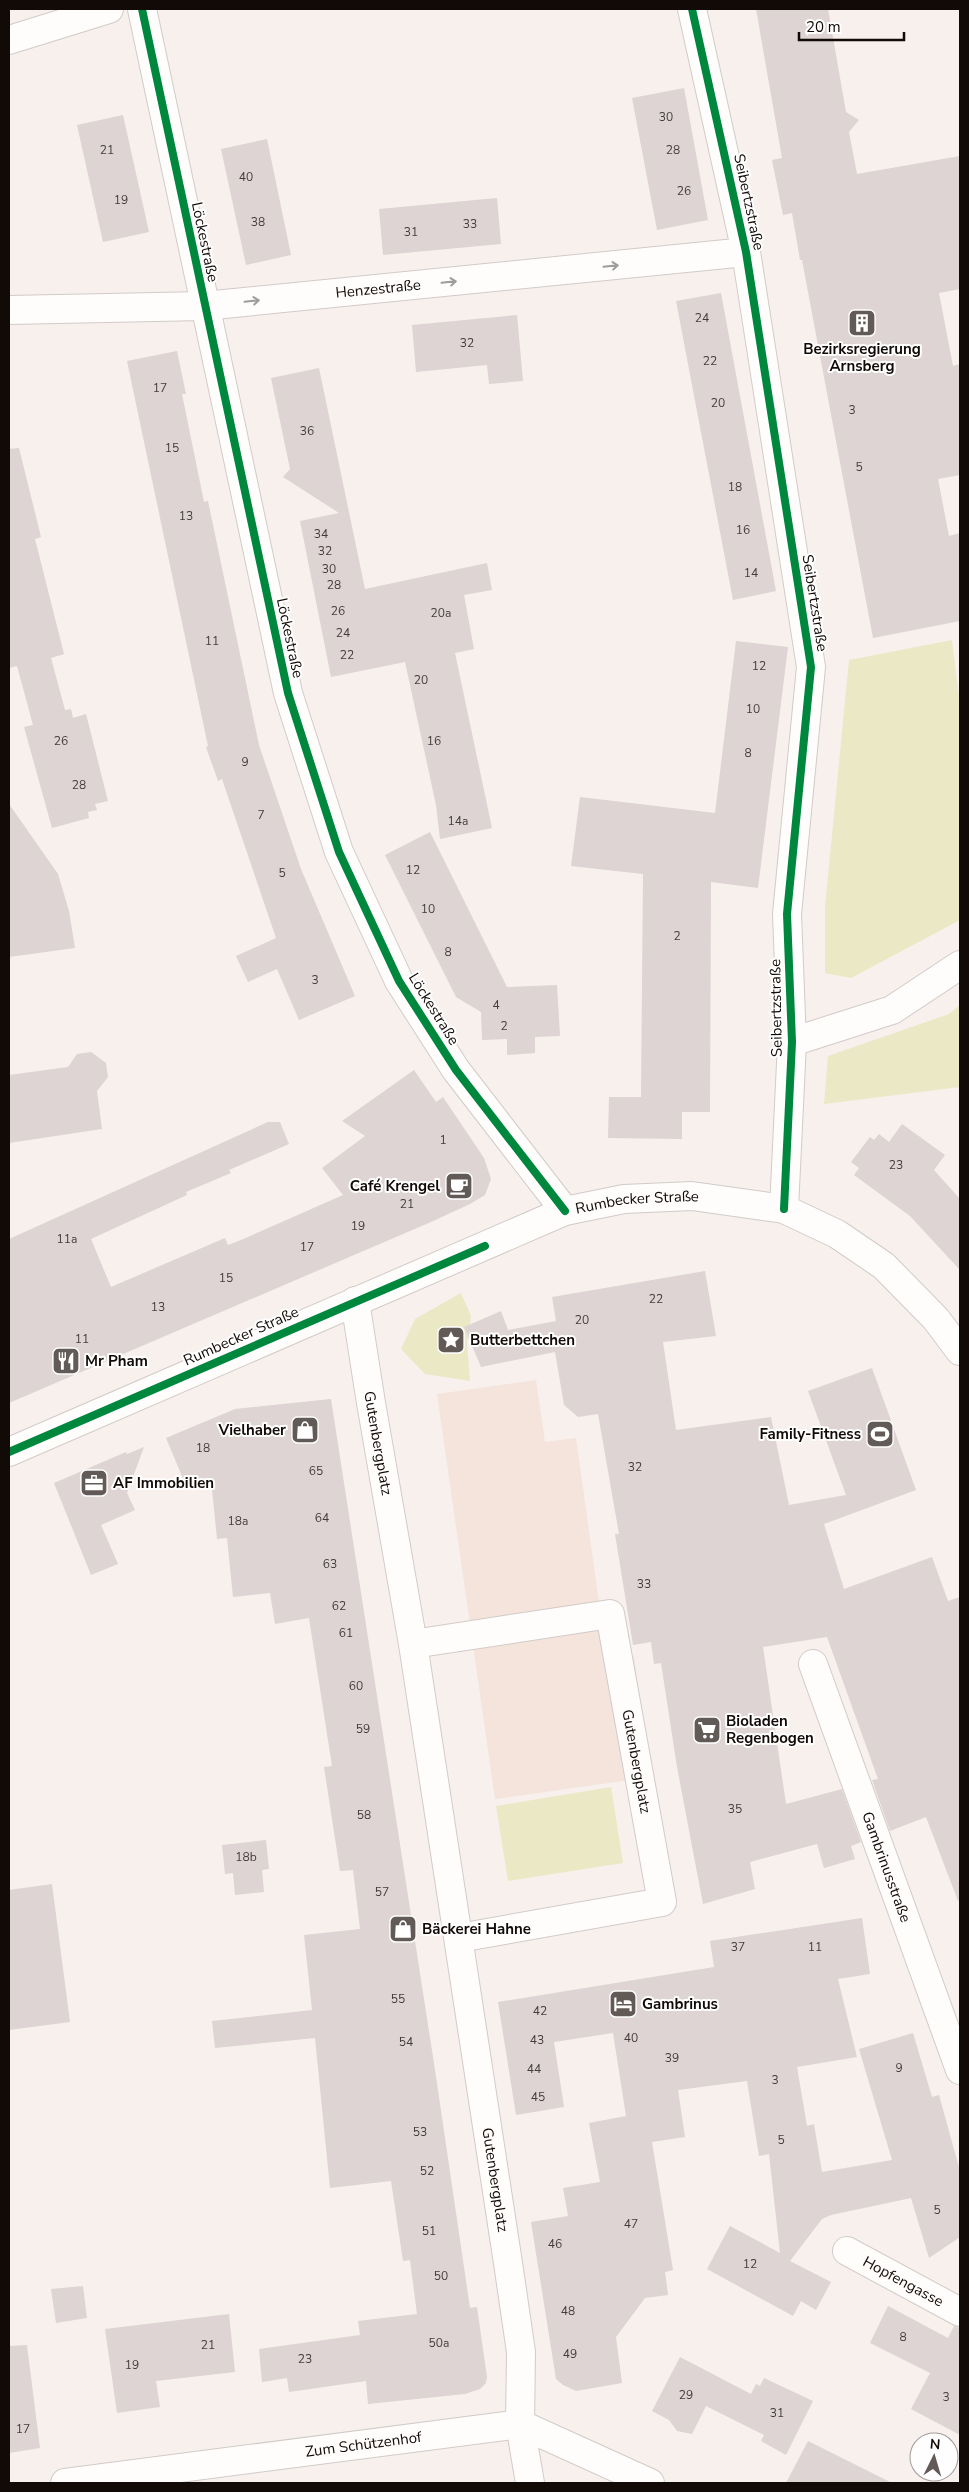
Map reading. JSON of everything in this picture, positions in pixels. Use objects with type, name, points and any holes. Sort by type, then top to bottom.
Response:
[{"type":"street","points":[[9,40],[110,9]]},
{"type":"street","name":"Löckestraße","points":[[142,9],[288,693],[339,852],[399,981],[409,997],[456,1070],[565,1211]]},
{"type":"street","name":"Seibertzstraße","points":[[692,9],[746,252],[811,668],[787,914],[792,1042],[784,1209]]},
{"type":"street","name":"Henzestraße","points":[[9,310],[204,306],[746,252]]},
{"type":"street","points":[[792,1042],[892,1010],[960,965]]},
{"type":"street","name":"Rumbecker Straße","points":[[9,1452],[565,1211],[624,1199],[692,1196],[784,1209],[837,1234],[884,1266],[936,1319],[960,1351]]},
{"type":"street","name":"Gutenbergplatz","points":[[355,1301],[371,1403],[414,1644],[521,2352],[520,2424],[530,2483]]},
{"type":"street","name":"Gutenbergplatz","points":[[414,1644],[610,1614],[662,1902],[459,1938]]},
{"type":"street","name":"Gambrinusstraße","points":[[813,1664],[960,2070]]},
{"type":"street","name":"Hopfengasse","points":[[846,2251],[960,2312]]},
{"type":"street","points":[[520,2424],[650,2483]]},
{"type":"street","name":"Zum Schützenhof","points":[[65,2483],[520,2424]]},
{"type":"shaded area","points":[[952,640],[960,706],[960,920],[851,978],[825,973],[825,907],[849,660]]},
{"type":"shaded area","points":[[960,1005],[960,1087],[824,1104],[828,1056],[949,1014]]},
{"type":"shaded area","points":[[461,1293],[471,1316],[467,1343],[470,1381],[425,1374],[401,1349],[415,1319]]},
{"type":"shaded area","points":[[536,1380],[545,1442],[576,1438],[607,1660],[634,1657],[651,1777],[495,1799],[437,1394]]},
{"type":"shaded area","points":[[611,1787],[623,1863],[508,1881],[496,1806]]},
{"type":"building","name":"Bezirksregierung Arnsberg","points":[[756,9],[828,9],[846,112],[859,120],[849,132],[857,174],[960,156],[960,289],[939,293],[953,366],[960,364],[960,475],[938,479],[949,536],[960,533],[960,621],[873,638],[802,260],[800,260],[792,213],[783,215],[772,160],[782,158]]},
{"type":"building","points":[[684,88],[708,220],[657,230],[632,98]]},
{"type":"building","points":[[123,115],[149,232],[103,242],[77,125]]},
{"type":"building","points":[[267,139],[291,255],[246,265],[221,149]]},
{"type":"building","points":[[497,198],[501,244],[383,255],[379,209]]},
{"type":"building","points":[[721,293],[776,591],[733,600],[676,301]]},
{"type":"building","points":[[517,315],[523,381],[489,384],[487,365],[416,372],[412,325]]},
{"type":"building","points":[[177,351],[186,394],[182,394],[204,502],[208,501],[259,745],[301,869],[355,996],[299,1020],[277,969],[248,982],[236,956],[276,938],[222,779],[218,781],[206,747],[208,746],[127,361]]},
{"type":"building","points":[[319,368],[365,589],[487,563],[492,590],[464,595],[474,649],[455,653],[492,828],[440,839],[436,805],[405,662],[331,677],[300,521],[339,513],[283,477],[290,469],[271,378]]},
{"type":"building","points":[[19,448],[41,537],[35,539],[64,654],[51,658],[65,710],[71,709],[73,718],[86,714],[108,801],[95,804],[97,810],[88,812],[89,818],[52,828],[24,727],[33,725],[17,666],[9,668],[9,449]]},
{"type":"building","points":[[736,641],[788,647],[758,888],[711,882],[710,1112],[682,1112],[682,1139],[608,1138],[609,1097],[641,1097],[643,874],[571,866],[580,797],[715,813]]},
{"type":"building","points":[[9,804],[58,874],[69,911],[75,948],[9,957]]},
{"type":"building","points":[[430,832],[507,987],[557,985],[560,1036],[535,1037],[535,1053],[507,1055],[507,1039],[482,1040],[481,1012],[456,997],[385,855]]},
{"type":"building","points":[[91,1052],[106,1063],[108,1077],[97,1091],[102,1129],[9,1143],[9,1075],[68,1067],[77,1054]]},
{"type":"building","points":[[414,1070],[436,1102],[443,1097],[484,1158],[491,1179],[485,1195],[431,1222],[9,1403],[9,1239],[268,1122],[280,1122],[289,1144],[229,1170],[231,1173],[186,1192],[187,1195],[91,1239],[111,1287],[225,1238],[228,1245],[241,1240],[343,1195],[322,1168],[365,1136],[342,1121]]},
{"type":"building","points":[[902,1124],[945,1155],[934,1170],[960,1199],[960,1270],[910,1216],[854,1175],[859,1168],[851,1162],[870,1137],[874,1140],[879,1134],[889,1142]]},
{"type":"building","points":[[705,1271],[716,1336],[663,1342],[676,1430],[771,1417],[789,1505],[846,1495],[808,1391],[872,1368],[916,1490],[824,1524],[844,1589],[932,1557],[948,1601],[960,1597],[960,1900],[958,1901],[926,1817],[890,1831],[872,1780],[878,1779],[827,1637],[763,1647],[786,1804],[842,1789],[861,1842],[851,1846],[855,1859],[824,1868],[817,1844],[750,1862],[755,1889],[703,1904],[677,1767],[661,1663],[654,1664],[651,1642],[633,1645],[615,1534],[619,1534],[598,1414],[578,1417],[564,1405],[555,1352],[481,1367],[464,1327],[501,1311],[508,1330],[556,1321],[552,1297]]},
{"type":"building","points":[[331,1399],[470,2308],[477,2307],[487,2377],[486,2383],[480,2389],[465,2394],[368,2404],[366,2381],[289,2392],[287,2378],[262,2382],[259,2349],[360,2335],[358,2321],[417,2314],[410,2260],[403,2261],[391,2181],[330,2188],[315,2038],[215,2048],[212,2021],[312,2010],[304,1935],[360,1929],[353,1870],[340,1871],[324,1767],[332,1766],[309,1618],[275,1624],[270,1593],[233,1597],[227,1538],[217,1539],[211,1479],[187,1488],[166,1438],[235,1409]]},
{"type":"building","points":[[144,1447],[127,1493],[135,1510],[101,1525],[118,1564],[91,1575],[54,1483],[126,1452],[127,1454]]},
{"type":"building","points":[[266,1840],[269,1869],[262,1870],[264,1892],[235,1895],[233,1873],[225,1874],[222,1845]]},
{"type":"building","points":[[52,1884],[70,2022],[9,2030],[9,1890]]},
{"type":"building","points":[[862,1918],[870,1974],[838,1979],[857,2057],[797,2067],[807,2126],[814,2124],[822,2172],[892,2160],[859,2049],[913,2033],[932,2097],[939,2095],[960,2171],[960,2237],[929,2258],[911,2198],[831,2215],[822,2219],[790,2261],[831,2282],[816,2310],[801,2301],[793,2316],[707,2269],[730,2226],[780,2253],[769,2154],[759,2156],[747,2081],[678,2090],[685,2137],[652,2142],[673,2270],[665,2272],[668,2295],[645,2298],[616,2337],[622,2383],[576,2391],[563,2385],[556,2379],[531,2222],[568,2216],[563,2188],[600,2182],[589,2123],[626,2116],[613,2033],[554,2042],[564,2107],[516,2115],[498,2002],[714,1967],[710,1941]]},
{"type":"building","points":[[83,2286],[87,2318],[56,2323],[51,2289]]},
{"type":"building","points":[[888,2306],[948,2338],[954,2326],[960,2328],[960,2435],[959,2432],[954,2432],[911,2409],[930,2373],[870,2343]]},
{"type":"building","points":[[229,2314],[235,2372],[156,2381],[160,2407],[117,2413],[105,2329]]},
{"type":"building","points":[[27,2345],[40,2448],[9,2453],[9,2346]]},
{"type":"building","points":[[680,2357],[751,2394],[756,2384],[760,2386],[764,2378],[813,2401],[786,2455],[761,2441],[764,2435],[706,2406],[692,2434],[677,2431],[669,2420],[652,2411]]},
{"type":"building","points":[[808,2441],[892,2483],[786,2483]]},
{"type":"cycle path","points":[[142,9],[288,693],[339,852],[399,981],[456,1070],[565,1211]]},
{"type":"cycle path","points":[[692,9],[746,252],[811,667],[787,914],[792,1042],[784,1209]]},
{"type":"cycle path","points":[[9,1452],[485,1246]]},
{"type":"place","name":"Bezirksregierung Arnsberg","points":[[862,323]]},
{"type":"place","name":"Café Krengel","points":[[459,1186]]},
{"type":"place","name":"Butterbettchen","points":[[451,1340]]},
{"type":"place","name":"Mr Pham","points":[[66,1361]]},
{"type":"place","name":"Vielhaber","points":[[305,1430]]},
{"type":"place","name":"Family-Fitness","points":[[880,1434]]},
{"type":"place","name":"AF Immobilien","points":[[94,1483]]},
{"type":"place","name":"Bioladen Regenbogen","points":[[707,1730]]},
{"type":"place","name":"Bäckerei Hahne","points":[[403,1929]]},
{"type":"place","name":"Gambrinus","points":[[623,2004]]}]
